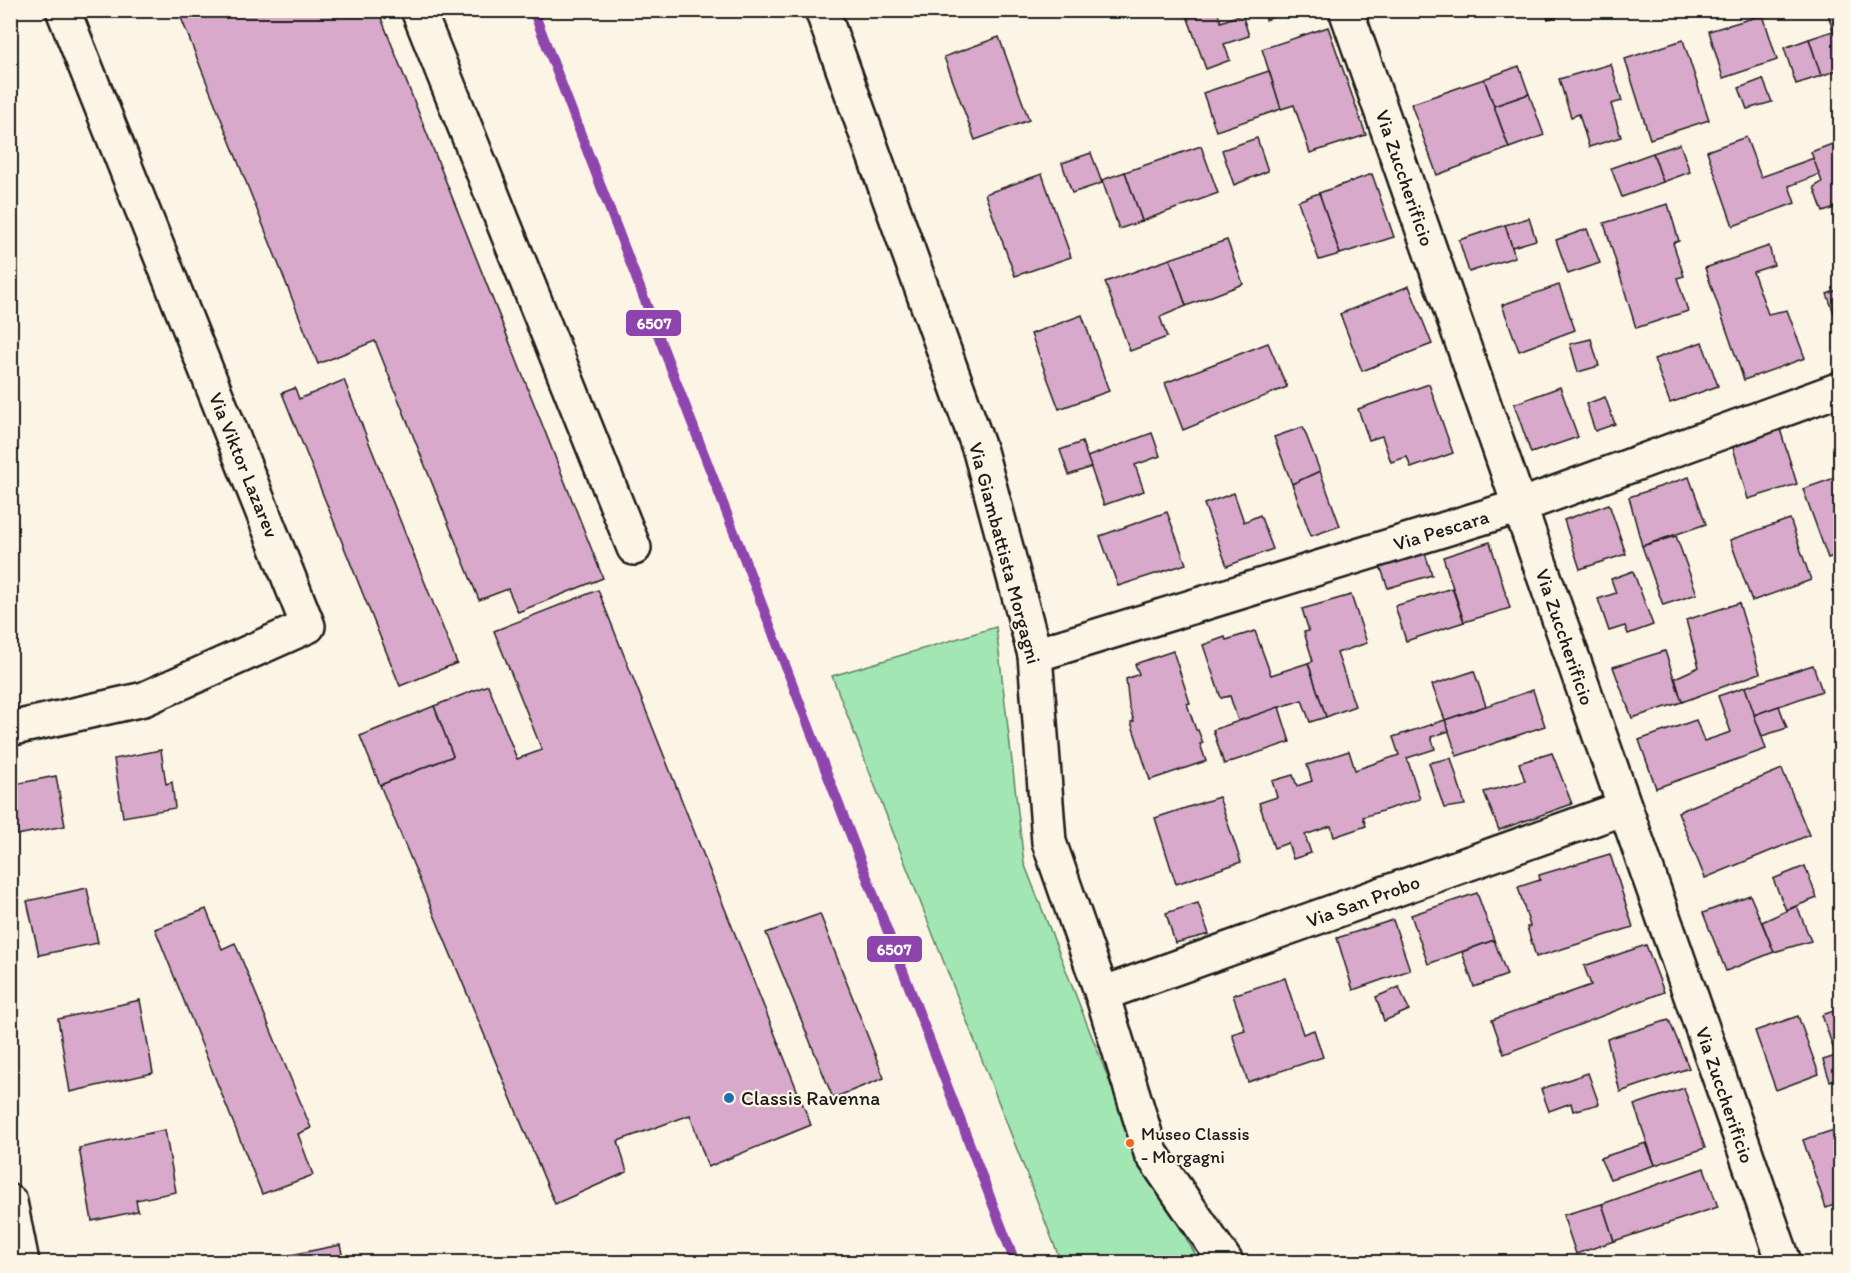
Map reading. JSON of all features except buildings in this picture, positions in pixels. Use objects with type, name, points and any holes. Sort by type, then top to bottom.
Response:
[{"type":"street","name":"Via Viktor Lazarev","points":[[10,729],[144,699],[308,626],[63,10]]},
{"type":"street","points":[[418,10],[634,548]]},
{"type":"street","name":"Via Giambattista Morgagni","points":[[822,10],[980,451],[1035,655],[1049,842],[1102,994],[1150,1153],[1226,1263]]},
{"type":"street","name":"Via Zuccherificio","points":[[1346,10],[1784,1263]]},
{"type":"street","name":"Via Pescara","points":[[1035,655],[1520,506],[1840,389]]},
{"type":"street","name":"Via San Probo","points":[[1102,994],[1624,808]]},
{"type":"street","points":[[10,1202],[22,1263]]},
{"type":"green space","points":[[996,627],[1024,863],[1139,1157],[1200,1262],[1061,1262],[832,676]]},
{"type":"transit line","name":"6507","points":[[533,10],[1015,1262]]},
{"type":"place","name":"Classis Ravenna","points":[[729,1098]]},
{"type":"place","name":"Museo Classis - Morgagni","points":[[1130,1143]]}]
